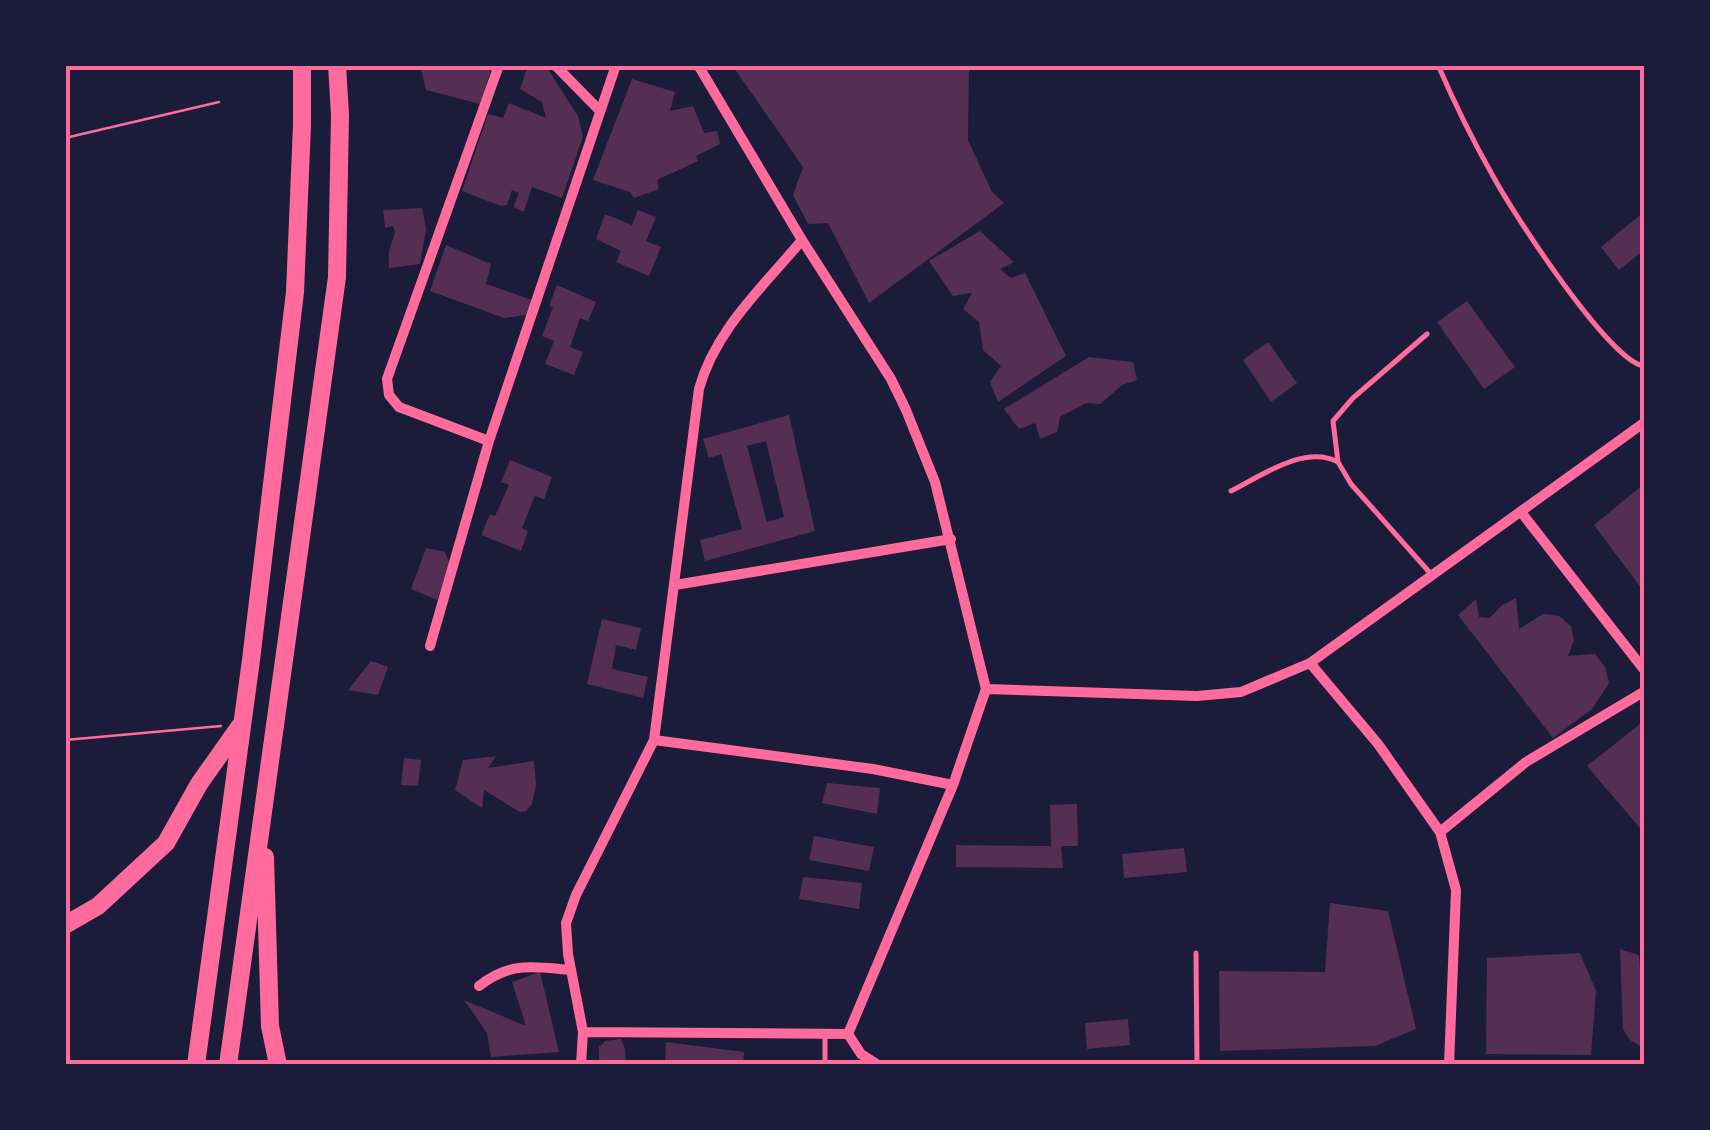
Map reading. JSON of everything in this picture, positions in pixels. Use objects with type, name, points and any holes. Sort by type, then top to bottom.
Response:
[{"type":"highway","points":[[196,1065],[295,292],[302,65]]},
{"type":"highway","points":[[228,1065],[337,277],[337,65]]},
{"type":"highway","points":[[65,925],[98,906],[166,843],[199,784],[242,724]]},
{"type":"highway","points":[[263,817],[270,1026],[278,1065]]},
{"type":"street","points":[[489,441],[399,407],[389,395],[386,379],[500,65]]},
{"type":"street","points":[[555,65],[600,111]]},
{"type":"street","points":[[430,646],[489,441],[616,65]]},
{"type":"street","points":[[698,65],[802,240],[891,379],[906,410],[935,482],[986,688],[953,785],[848,1034]]},
{"type":"street","points":[[582,1065],[583,1032],[566,923],[576,895],[654,740],[704,369],[718,341],[802,240]]},
{"type":"street","points":[[986,688],[1197,696],[1241,692],[1310,662],[1645,422]]},
{"type":"street","points":[[1521,512],[1645,671]]},
{"type":"street","points":[[674,585],[951,540]]},
{"type":"street","points":[[1310,662],[1378,744],[1440,832],[1456,890],[1450,1065]]},
{"type":"street","points":[[1440,832],[1526,762],[1645,691]]},
{"type":"street","points":[[654,740],[873,769],[953,785]]},
{"type":"street","points":[[479,986],[501,970],[514,967],[572,970]]},
{"type":"street","points":[[583,1032],[848,1034]]},
{"type":"street","points":[[848,1034],[861,1054],[878,1065]]},
{"type":"lane","points":[[1438,65],[1494,178],[1574,299],[1624,356],[1637,366],[1645,366]]},
{"type":"lane","points":[[1427,334],[1353,398],[1333,421],[1338,462],[1351,484],[1432,574]]},
{"type":"lane","points":[[1232,491],[1290,461],[1316,457],[1338,462]]},
{"type":"lane","points":[[1196,953],[1197,1065]]},
{"type":"lane","points":[[825,1065],[826,1033]]},
{"type":"path","points":[[65,138],[219,102]]},
{"type":"path","points":[[65,740],[242,724]]},
{"type":"building","points":[[420,65],[478,65],[491,69],[480,104],[426,90]]},
{"type":"building","points":[[528,65],[544,65],[551,74],[578,116],[583,137],[562,198],[532,187],[524,212],[513,207],[519,193],[512,190],[507,205],[501,206],[462,191],[488,114],[503,118],[509,103],[546,118],[542,102],[520,89]]},
{"type":"building","points":[[732,65],[969,65],[968,140],[992,192],[1004,203],[869,303],[828,223],[808,224],[793,195],[803,167]]},
{"type":"building","points":[[632,79],[675,92],[670,111],[693,106],[704,133],[717,131],[720,144],[696,156],[698,161],[657,180],[659,189],[634,198],[630,192],[593,180]]},
{"type":"building","points":[[422,208],[426,229],[420,264],[389,268],[395,232],[393,226],[385,228],[383,210]]},
{"type":"building","points":[[638,210],[656,217],[646,241],[661,247],[649,276],[616,262],[621,251],[596,239],[605,214],[632,225]]},
{"type":"building","points":[[1645,211],[1645,249],[1619,270],[1601,247]]},
{"type":"building","points":[[980,231],[1014,262],[1000,269],[1011,278],[1025,273],[1066,356],[998,402],[990,382],[1001,366],[983,350],[979,322],[963,309],[972,293],[953,296],[929,261]]},
{"type":"building","points":[[446,245],[491,264],[486,284],[532,300],[527,315],[504,318],[430,291]]},
{"type":"building","points":[[557,285],[596,302],[588,321],[580,318],[570,347],[583,352],[574,375],[545,364],[554,341],[542,336]]},
{"type":"building","points":[[1467,301],[1515,367],[1484,389],[1437,322]]},
{"type":"building","points":[[1268,342],[1297,383],[1271,402],[1243,360]]},
{"type":"building","points":[[1089,357],[1133,362],[1137,380],[1122,385],[1100,404],[1086,403],[1060,417],[1057,432],[1040,439],[1035,423],[1019,429],[1004,409]]},
{"type":"building","points":[[789,415],[815,531],[705,561],[700,540],[742,529],[721,454],[709,458],[703,439]],"holes":[[[766,441],[784,517],[767,522],[747,446]]]},
{"type":"building","points":[[510,460],[552,477],[544,499],[535,496],[522,528],[528,531],[521,551],[481,535],[509,485],[501,482]]},
{"type":"building","points":[[1645,483],[1645,593],[1594,525]]},
{"type":"building","points":[[426,548],[445,552],[450,565],[437,600],[411,589]]},
{"type":"building","points":[[1516,598],[1519,629],[1543,614],[1559,616],[1571,626],[1574,640],[1568,656],[1595,654],[1605,667],[1609,683],[1592,709],[1553,738],[1458,615],[1476,599],[1479,617],[1490,618]]},
{"type":"building","points":[[602,619],[641,628],[636,650],[616,645],[612,669],[648,677],[643,698],[587,684]]},
{"type":"building","points":[[371,661],[388,667],[378,695],[348,690]]},
{"type":"building","points":[[1645,720],[1645,834],[1587,766]]},
{"type":"building","points":[[496,756],[488,768],[534,761],[536,785],[532,804],[526,811],[520,812],[484,790],[482,808],[455,790],[463,760]]},
{"type":"building","points":[[404,758],[421,760],[418,786],[401,785]]},
{"type":"building","points":[[827,783],[880,788],[877,814],[822,803]]},
{"type":"building","points":[[1077,804],[1078,846],[1061,846],[1063,868],[956,867],[956,845],[1051,846],[1050,805]]},
{"type":"building","points":[[814,836],[874,847],[869,871],[809,860]]},
{"type":"building","points":[[1184,848],[1187,872],[1124,878],[1122,854]]},
{"type":"building","points":[[803,877],[862,883],[859,909],[799,899]]},
{"type":"building","points":[[1330,903],[1388,911],[1416,1029],[1375,1046],[1220,1051],[1219,971],[1325,972]]},
{"type":"building","points":[[1620,949],[1639,955],[1645,1049],[1630,1040],[1623,1029]]},
{"type":"building","points":[[1580,953],[1596,991],[1591,1055],[1486,1054],[1487,958]]},
{"type":"building","points":[[540,972],[559,1052],[491,1057],[487,1033],[464,1000],[526,1026],[512,982]]},
{"type":"building","points":[[1128,1019],[1130,1045],[1087,1049],[1085,1023]]},
{"type":"building","points":[[621,1039],[626,1065],[599,1065],[599,1047],[605,1041]]},
{"type":"building","points":[[666,1042],[744,1052],[743,1065],[665,1065]]}]
